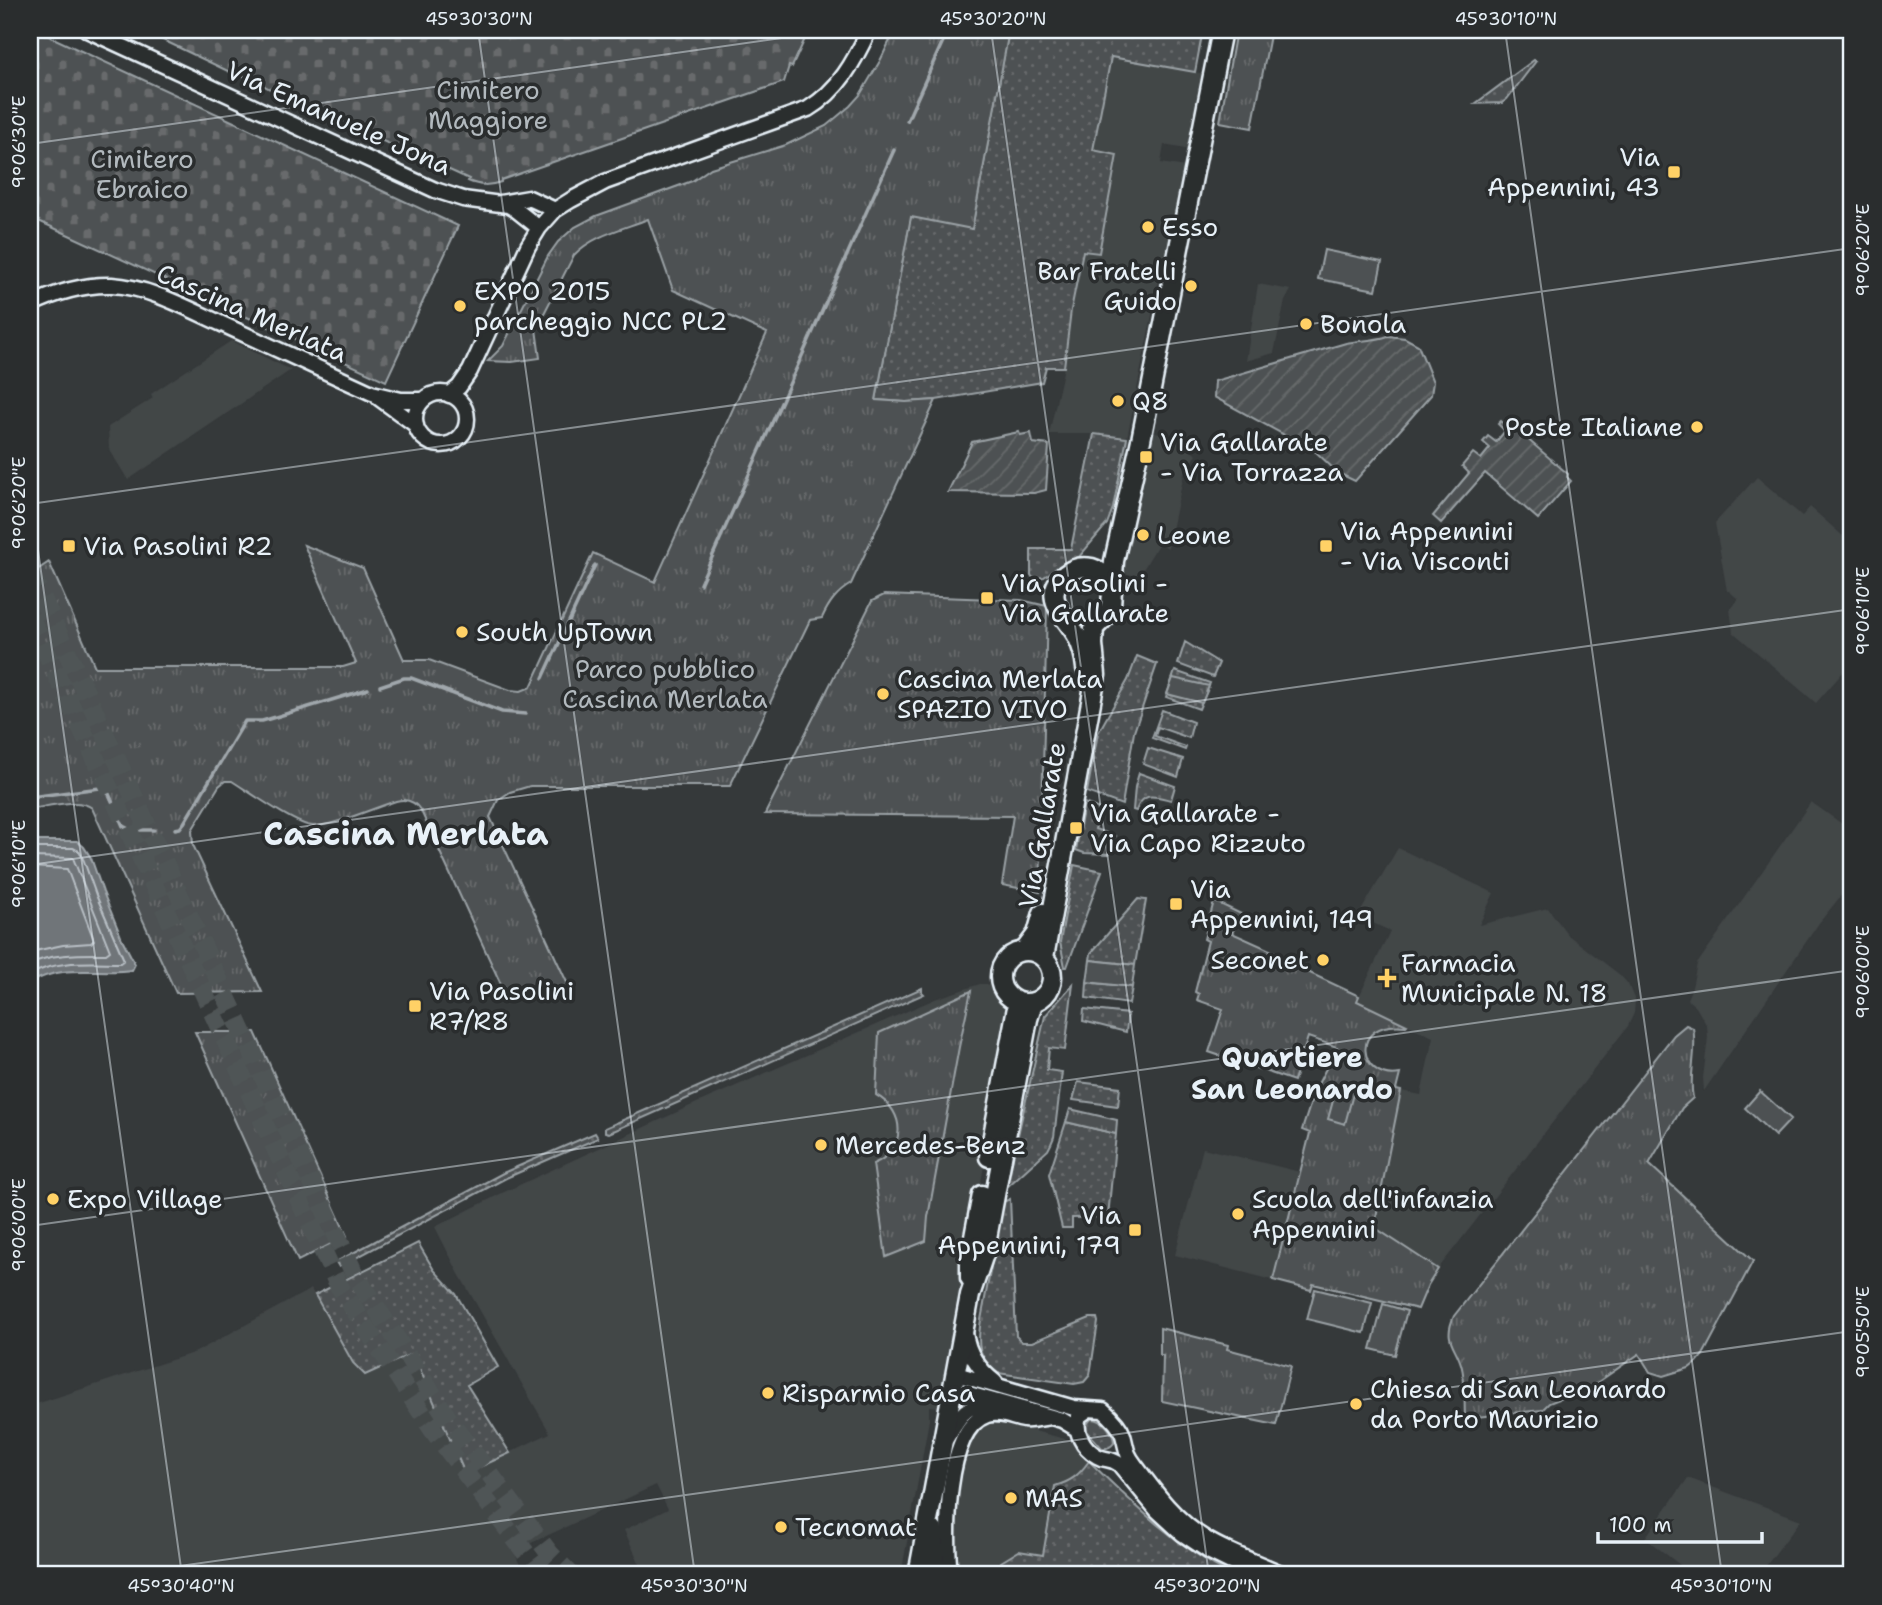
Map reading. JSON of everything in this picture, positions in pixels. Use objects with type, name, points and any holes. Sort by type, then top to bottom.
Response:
[{"type":"main road","name":"Via Gallarate","points":[[1044,957],[1096,675],[1094,628],[1111,606],[1114,561],[1222,30]]},
{"type":"main road","name":"Via Gallarate","points":[[1025,950],[1037,934],[1043,910],[1086,673],[1079,640],[1055,604],[1057,585],[1070,570],[1090,568],[1102,555],[1126,507]]},
{"type":"main road","points":[[1090,568],[1099,571],[1112,587]]},
{"type":"main road","points":[[1067,621],[1083,626],[1100,621]]},
{"type":"main road","points":[[1025,950],[1035,951],[1044,957],[1052,971],[1049,990],[1042,998],[1025,1002],[1009,998],[1002,990],[999,978],[1005,960],[1014,953],[1025,950]]},
{"type":"main road","points":[[918,1575],[970,1295],[973,1239],[1025,1002]]},
{"type":"main road","points":[[934,1493],[936,1575]]},
{"type":"street","name":"Via Emanuele Jona","points":[[87,30],[412,180],[463,199],[499,203],[515,209],[539,228]]},
{"type":"street","points":[[449,395],[459,387],[470,371],[528,246],[555,210],[605,182],[808,109],[822,100],[840,82],[869,30]]},
{"type":"street","name":"Via Emanuele Jona","points":[[499,203],[529,198],[555,210]]},
{"type":"street","name":"Cascina Merlata","points":[[30,305],[55,294],[88,286],[127,287],[165,298],[372,393],[401,400],[423,400]]},
{"type":"street","points":[[464,407],[470,371]]},
{"type":"street","name":"Cascina Merlata","points":[[372,393],[416,425]]},
{"type":"street","points":[[430,395],[449,395],[464,407],[466,427],[453,443],[443,446],[432,444],[422,438],[416,429],[414,418],[417,408],[430,395]]},
{"type":"street","points":[[964,1329],[969,1352],[976,1364],[999,1385]]},
{"type":"street","points":[[954,1383],[999,1385],[1066,1406],[1107,1412],[1122,1433],[1123,1444],[1133,1462],[1168,1506],[1193,1530],[1234,1554],[1285,1575]]},
{"type":"street","points":[[954,1383],[965,1393],[1062,1420],[1077,1429]]},
{"type":"street","points":[[942,1446],[966,1410],[980,1403],[998,1402]]},
{"type":"street","points":[[1089,1409],[1079,1416],[1077,1429],[1079,1436],[1094,1454],[1103,1459],[1109,1458],[1119,1453],[1123,1444]]},
{"type":"street","points":[[950,1575],[949,1506],[957,1457],[968,1431],[980,1418],[992,1414],[1024,1420],[1051,1417]]},
{"type":"street","points":[[1109,1458],[1124,1469],[1157,1510],[1183,1534],[1210,1552],[1257,1575]]},
{"type":"shaded area","points":[[1111,57],[1211,75],[1195,151],[1164,145],[1161,163],[1192,168],[1173,268],[1162,266],[1127,438],[1094,434],[1049,434],[1064,367],[1071,310],[1083,250],[1099,253],[1117,156],[1093,150]]},
{"type":"shaded area","points":[[1258,284],[1291,290],[1285,301],[1274,353],[1246,361]]},
{"type":"shaded area","points":[[231,341],[291,370],[128,480],[109,449],[108,427],[153,398],[151,394]]},
{"type":"shaded area","points":[[1144,430],[1171,435],[1191,447],[1191,451],[1197,455],[1192,462],[1187,460],[1168,548],[1159,543],[1139,576],[1116,572]]},
{"type":"shaded area","points":[[1757,477],[1802,516],[1810,507],[1852,544],[1852,662],[1816,703],[1733,632],[1730,609],[1738,599],[1727,591],[1715,523]]},
{"type":"shaded area","points":[[1811,802],[1852,831],[1852,882],[1819,923],[1704,1091],[1707,1026],[1696,1007],[1687,999],[1697,964]]},
{"type":"shaded area","points":[[1398,848],[1494,893],[1479,925],[1548,908],[1568,935],[1620,975],[1628,984],[1635,1001],[1634,1013],[1628,1026],[1438,1269],[1374,1227],[1401,1091],[1421,1095],[1433,1037],[1357,1001],[1390,931],[1358,916]]},
{"type":"shaded area","points":[[980,984],[992,987],[1006,1003],[1013,1006],[967,1259],[967,1294],[945,1408],[929,1406],[929,1420],[901,1575],[645,1575],[624,1530],[668,1509],[656,1485],[514,1551],[524,1575],[30,1575],[30,1406],[196,1352],[311,1289],[353,1363],[413,1353],[465,1474],[550,1433],[435,1227],[690,1106],[935,999]]},
{"type":"shaded area","name":"Scuola dell'infanzia Appennini","points":[[1203,1148],[1300,1172],[1273,1280],[1175,1255]]},
{"type":"shaded area","points":[[992,1420],[1073,1441],[1089,1461],[1080,1474],[1055,1486],[1043,1555],[1000,1574],[955,1567],[954,1504],[960,1468],[971,1434]]},
{"type":"shaded area","points":[[1688,1478],[1801,1520],[1759,1575],[1680,1575],[1684,1568],[1645,1538]]},
{"type":"green space","name":"Cimitero Ebraico","points":[[30,30],[36,30],[458,226],[386,381],[30,217]]},
{"type":"green space","name":"Cimitero Maggiore","points":[[142,30],[809,30],[792,67],[789,66],[784,82],[501,182],[485,185],[468,181],[469,179],[406,150],[324,116],[253,80],[232,73]]},
{"type":"green space","name":"Parco pubblico Cascina Merlata","points":[[895,30],[1024,30],[1023,38],[1008,36],[972,229],[911,217],[876,400],[936,400],[851,584],[834,599],[822,618],[810,620],[730,786],[530,786],[510,792],[498,800],[490,817],[571,991],[504,991],[416,805],[407,800],[396,801],[342,820],[313,826],[285,814],[232,781],[225,781],[219,786],[192,830],[193,845],[262,992],[176,993],[92,808],[71,803],[30,809],[30,575],[49,562],[95,667],[343,667],[356,663],[304,545],[363,568],[404,660],[429,660],[510,690],[521,691],[531,687],[593,553],[655,582],[767,333],[673,290],[648,219],[599,237],[574,255],[536,329],[540,358],[512,362],[488,361],[503,346],[548,256],[558,242],[575,227],[596,216],[692,181],[711,168],[786,145],[826,126],[860,95]]},
{"type":"green space","points":[[1024,30],[1203,30],[1195,72],[1111,57],[1093,150],[1117,155],[1099,253],[1083,251],[1071,310],[1064,367],[1046,367],[1042,382],[936,400],[876,400],[911,216],[972,228],[1008,35],[1022,38]]},
{"type":"green space","points":[[1236,30],[1271,30],[1252,128],[1220,122]]},
{"type":"green space","points":[[1536,61],[1502,103],[1475,104]]},
{"type":"green space","points":[[1324,250],[1382,262],[1376,290],[1318,279]]},
{"type":"green space","points":[[1388,336],[1405,338],[1418,345],[1433,382],[1431,395],[1355,481],[1338,473],[1316,452],[1214,397],[1215,381],[1346,343]]},
{"type":"green space","points":[[1501,421],[1508,428],[1511,425],[1568,474],[1567,477],[1571,481],[1538,519],[1485,473],[1441,523],[1433,516],[1469,473],[1462,466],[1473,453],[1481,459],[1490,448],[1483,442],[1488,436],[1496,442],[1505,431],[1498,424]]},
{"type":"green space","points":[[1019,432],[1020,435],[1031,433],[1033,443],[1049,445],[1046,490],[1034,493],[948,492],[972,442]]},
{"type":"green space","points":[[1094,434],[1127,438],[1113,508],[1107,524],[1079,557],[1064,563],[1044,577],[1033,578],[1031,549],[1071,549]]},
{"type":"green space","points":[[884,595],[1021,600],[1047,606],[1040,892],[1002,885],[1013,816],[765,814],[872,601]]},
{"type":"green space","points":[[1185,642],[1219,663],[1213,677],[1178,664]]},
{"type":"green space","points":[[1137,656],[1157,664],[1134,732],[1122,805],[1087,792],[1098,733],[1128,680]]},
{"type":"green space","points":[[1175,671],[1210,683],[1199,709],[1166,697]]},
{"type":"green space","points":[[1173,678],[1209,686],[1202,703],[1167,694]]},
{"type":"green space","points":[[1162,710],[1193,722],[1189,738],[1158,727],[1155,736],[1186,747],[1185,750],[1152,738]]},
{"type":"green space","points":[[1148,748],[1183,759],[1178,777],[1143,764]]},
{"type":"green space","points":[[1139,773],[1175,786],[1171,800],[1150,796],[1142,800],[1136,811],[1133,810]]},
{"type":"green space","points":[[1084,803],[1102,810],[1095,829],[1115,836],[1109,854],[1076,850]]},
{"type":"green space","points":[[1074,865],[1102,871],[1065,967],[1060,942]]},
{"type":"green space","points":[[1138,899],[1146,900],[1135,965],[1090,960],[1091,953]]},
{"type":"green space","points":[[1214,901],[1241,914],[1232,933],[1359,996],[1357,1001],[1407,1025],[1387,1026],[1374,1032],[1367,1040],[1366,1050],[1368,1060],[1375,1069],[1386,1074],[1400,1074],[1396,1090],[1401,1091],[1374,1227],[1438,1269],[1418,1309],[1313,1284],[1311,1290],[1273,1280],[1310,1133],[1302,1130],[1315,1090],[1337,1047],[1308,1037],[1294,1081],[1209,1052],[1223,1009],[1197,1000],[1199,994],[1195,992],[1208,941],[1204,939]]},
{"type":"green space","points":[[1090,960],[1135,965],[1132,987],[1087,982]]},
{"type":"green space","points":[[1087,982],[1132,987],[1129,1004],[1086,998]]},
{"type":"green space","points":[[1073,984],[1065,1050],[1049,1048],[1047,1070],[1062,1072],[1054,1137],[1048,1150],[1006,1188],[1045,1016]]},
{"type":"green space","points":[[922,988],[924,994],[609,1133],[605,1132],[605,1128]]},
{"type":"green space","points":[[971,991],[928,1217],[926,1241],[886,1257],[873,1164],[892,1150],[898,1131],[893,1111],[876,1095],[879,1033]]},
{"type":"green space","points":[[1084,1009],[1128,1014],[1126,1032],[1083,1021]]},
{"type":"green space","points":[[1686,1025],[1693,1028],[1694,1037],[1693,1098],[1682,1108],[1649,1164],[1753,1261],[1703,1355],[1689,1368],[1663,1376],[1650,1372],[1639,1354],[1592,1386],[1549,1403],[1542,1410],[1467,1418],[1463,1370],[1450,1336],[1454,1316],[1674,1035]]},
{"type":"green space","points":[[195,1032],[255,1032],[347,1236],[298,1261]]},
{"type":"green space","points":[[1078,1082],[1120,1087],[1118,1106],[1073,1100]]},
{"type":"green space","points":[[1337,1086],[1354,1090],[1345,1124],[1328,1119]]},
{"type":"green space","points":[[1760,1091],[1791,1119],[1775,1136],[1745,1108]]},
{"type":"green space","points":[[1070,1109],[1117,1120],[1116,1134],[1066,1122]]},
{"type":"green space","points":[[1066,1122],[1116,1134],[1108,1217],[1072,1218],[1072,1228],[1062,1228],[1049,1174]]},
{"type":"green space","points":[[595,1133],[598,1138],[506,1178],[339,1267],[336,1262],[503,1173]]},
{"type":"green space","points":[[1010,1199],[1016,1336],[1022,1342],[1032,1342],[1090,1318],[1097,1318],[1090,1375],[1084,1382],[1074,1384],[998,1373],[982,1356],[979,1343],[981,1320],[1003,1202]]},
{"type":"green space","points":[[418,1243],[434,1270],[456,1294],[498,1367],[467,1385],[510,1453],[465,1474],[413,1353],[365,1375],[353,1363],[315,1295]]},
{"type":"green space","points":[[1315,1289],[1372,1303],[1364,1333],[1307,1319]]},
{"type":"green space","points":[[1383,1304],[1407,1311],[1395,1355],[1371,1349]]},
{"type":"green space","points":[[1160,1328],[1228,1345],[1227,1349],[1291,1366],[1276,1425],[1162,1401],[1163,1355],[1160,1355]]},
{"type":"green space","points":[[1091,1419],[1103,1423],[1110,1430],[1114,1443],[1112,1446],[1102,1448],[1087,1431],[1086,1425]]},
{"type":"green space","points":[[1089,1461],[1174,1538],[1232,1575],[964,1575],[963,1569],[1000,1574],[1001,1562],[1019,1551],[1043,1555],[1055,1486],[1075,1477]]},
{"type":"water","points":[[30,841],[77,841],[84,847],[135,964],[132,970],[68,971],[42,977],[30,983]]},
{"type":"waterway","points":[[907,121],[948,30]]},
{"type":"waterway","points":[[700,584],[894,150]]},
{"type":"waterway","points":[[543,678],[595,565]]},
{"type":"waterway","points":[[380,686],[411,678],[502,712],[526,714]]},
{"type":"waterway","points":[[175,829],[184,823],[245,721],[262,721],[368,689]]},
{"type":"waterway","points":[[30,797],[100,788],[109,794],[123,826],[131,830],[154,830]]},
{"type":"tunnel","points":[[30,572],[355,1275],[449,1420],[550,1554],[571,1575]]},
{"type":"tunnel","points":[[30,617],[339,1286],[433,1430],[545,1575]]},
{"type":"place","name":"Via Appennini, 43","points":[[1674,172]]},
{"type":"place","name":"Esso","points":[[1148,227]]},
{"type":"place","name":"Bar Fratelli Guido","points":[[1191,286]]},
{"type":"place","name":"EXPO 2015 parcheggio NCC PL2","points":[[460,306]]},
{"type":"place","name":"Bonola","points":[[1306,324]]},
{"type":"place","name":"Q8","points":[[1118,401]]},
{"type":"place","name":"Poste Italiane","points":[[1697,427]]},
{"type":"place","name":"Via Gallarate - Via Torrazza","points":[[1146,457]]},
{"type":"place","name":"Leone","points":[[1143,535]]},
{"type":"place","name":"Via Pasolini R2","points":[[69,546]]},
{"type":"place","name":"Via Appennini - Via Visconti","points":[[1326,546]]},
{"type":"place","name":"Via Pasolini - Via Gallarate","points":[[987,598]]},
{"type":"place","name":"South UpTown","points":[[462,632]]},
{"type":"place","name":"Cascina Merlata SPAZIO VIVO","points":[[883,694]]},
{"type":"place","name":"Via Gallarate - Via Capo Rizzuto","points":[[1076,828]]},
{"type":"place","name":"Via Appennini, 149","points":[[1176,904]]},
{"type":"place","name":"Seconet","points":[[1323,960]]},
{"type":"place","name":"Farmacia Municipale N. 18","points":[[1387,978]]},
{"type":"place","name":"Via Pasolini R7/R8","points":[[415,1006]]},
{"type":"place","name":"Mercedes-Benz","points":[[821,1145]]},
{"type":"place","name":"Expo Village","points":[[53,1199]]},
{"type":"place","name":"Scuola dell'infanzia Appennini","points":[[1238,1214]]},
{"type":"place","name":"Via Appennini, 179","points":[[1135,1230]]},
{"type":"place","name":"Risparmio Casa","points":[[768,1393]]},
{"type":"place","name":"Chiesa di San Leonardo da Porto Maurizio","points":[[1356,1404]]},
{"type":"place","name":"MAS","points":[[1011,1498]]},
{"type":"place","name":"Tecnomat","points":[[781,1527]]},
{"type":"district","name":"Cascina Merlata","points":[[406,833]]},
{"type":"district","name":"Quartiere San Leonardo","points":[[1292,1073]]}]
